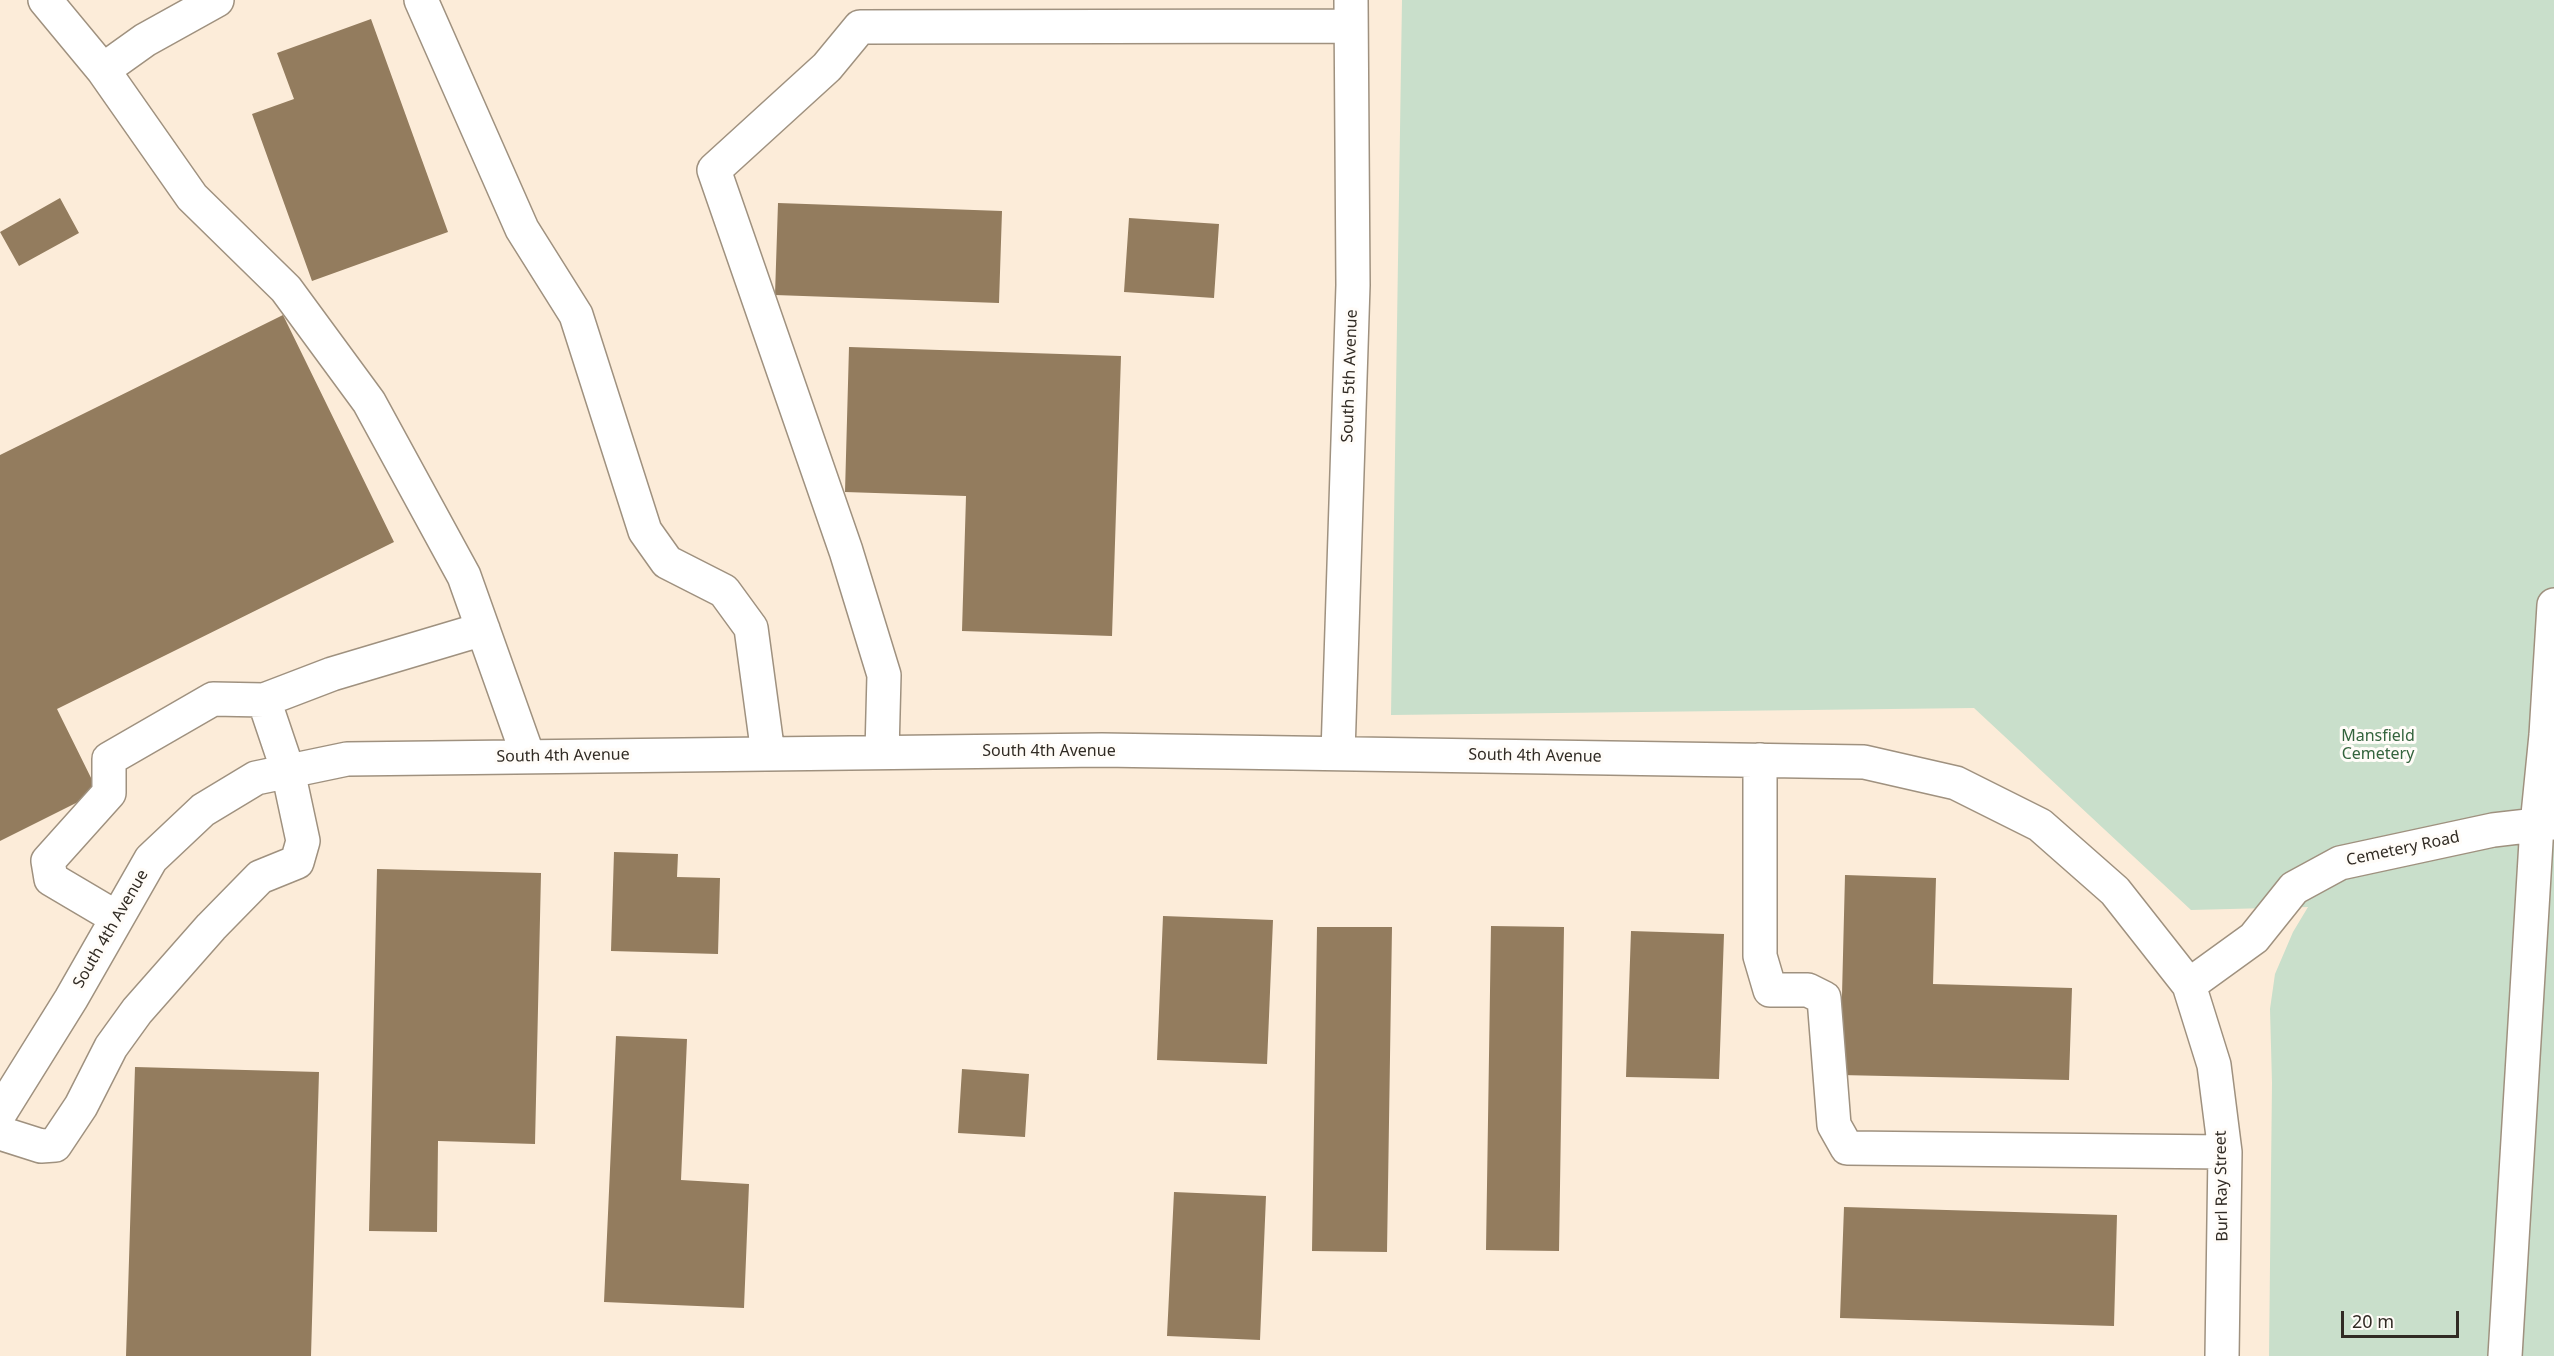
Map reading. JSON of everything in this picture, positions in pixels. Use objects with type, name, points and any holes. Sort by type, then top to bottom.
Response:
[{"type":"street","points":[[45,0],[103,70],[192,197],[286,289],[369,402],[464,576],[528,756]]},
{"type":"street","points":[[103,70],[146,40],[217,0]]},
{"type":"street","points":[[421,0],[522,229],[576,315],[645,531],[667,562],[724,591],[751,628],[768,754]]},
{"type":"street","points":[[882,752],[884,675],[846,551],[714,170],[827,67],[860,27],[1351,13]]},
{"type":"street","name":"South 5th Avenue","points":[[1338,753],[1353,285],[1351,13]]},
{"type":"street","points":[[2505,1356],[2546,824],[2546,735],[2554,605]]},
{"type":"street","points":[[117,918],[51,879],[48,861],[109,793],[109,759],[213,699],[264,700],[332,674],[483,629]]},
{"type":"street","points":[[0,1133],[41,1146],[55,1145],[81,1106],[111,1047],[137,1011],[260,877],[297,862],[303,841],[288,771],[264,700]]},
{"type":"street","name":"South 4th Avenue","points":[[0,1113],[71,999],[150,860],[202,810],[256,778],[346,759],[1102,750],[1864,762],[1956,783],[2040,825],[2115,891],[2189,985]]},
{"type":"street","points":[[1760,760],[1760,956],[1770,990],[1808,990],[1824,998],[1834,1125],[1846,1148],[2225,1152]]},
{"type":"street","name":"Cemetery Road","points":[[2189,985],[2254,938],[2294,888],[2340,862],[2493,830],[2546,824]]},
{"type":"street","name":"Burl Ray Street","points":[[2189,985],[2214,1065],[2225,1152],[2222,1356]]},
{"type":"green space","name":"Mansfield Cemetery","points":[[1402,0],[2554,0],[2554,1356],[2269,1356],[2272,1083],[2270,1009],[2275,974],[2293,932],[2308,907],[2191,910],[1974,708],[1391,715]]},
{"type":"building","points":[[371,19],[448,232],[312,281],[252,114],[294,99],[277,53]]},
{"type":"building","points":[[60,198],[79,233],[19,266],[0,232]]},
{"type":"building","points":[[778,203],[1002,211],[999,303],[775,295]]},
{"type":"building","points":[[1129,218],[1219,224],[1214,298],[1124,292]]},
{"type":"building","points":[[283,315],[394,542],[57,709],[98,792],[0,841],[0,455]]},
{"type":"building","points":[[849,347],[1121,356],[1112,636],[962,631],[966,496],[845,492]]},
{"type":"building","points":[[614,852],[678,854],[677,877],[720,878],[718,954],[611,951]]},
{"type":"building","points":[[377,869],[541,873],[535,1144],[438,1141],[437,1232],[369,1231]]},
{"type":"building","points":[[1845,875],[1936,878],[1933,984],[2072,988],[2069,1080],[1840,1075]]},
{"type":"building","points":[[1163,916],[1273,920],[1267,1064],[1157,1060]]},
{"type":"building","points":[[1491,926],[1564,927],[1559,1251],[1486,1250]]},
{"type":"building","points":[[1317,927],[1392,927],[1387,1252],[1312,1251]]},
{"type":"building","points":[[1631,931],[1724,934],[1719,1079],[1626,1077]]},
{"type":"building","points":[[616,1036],[687,1039],[681,1180],[749,1184],[744,1308],[604,1302]]},
{"type":"building","points":[[135,1067],[319,1072],[311,1356],[126,1356]]},
{"type":"building","points":[[962,1069],[1029,1074],[1025,1137],[958,1133]]},
{"type":"building","points":[[1174,1192],[1266,1196],[1260,1340],[1167,1336]]},
{"type":"building","points":[[1844,1207],[2117,1215],[2114,1326],[1840,1318]]}]
